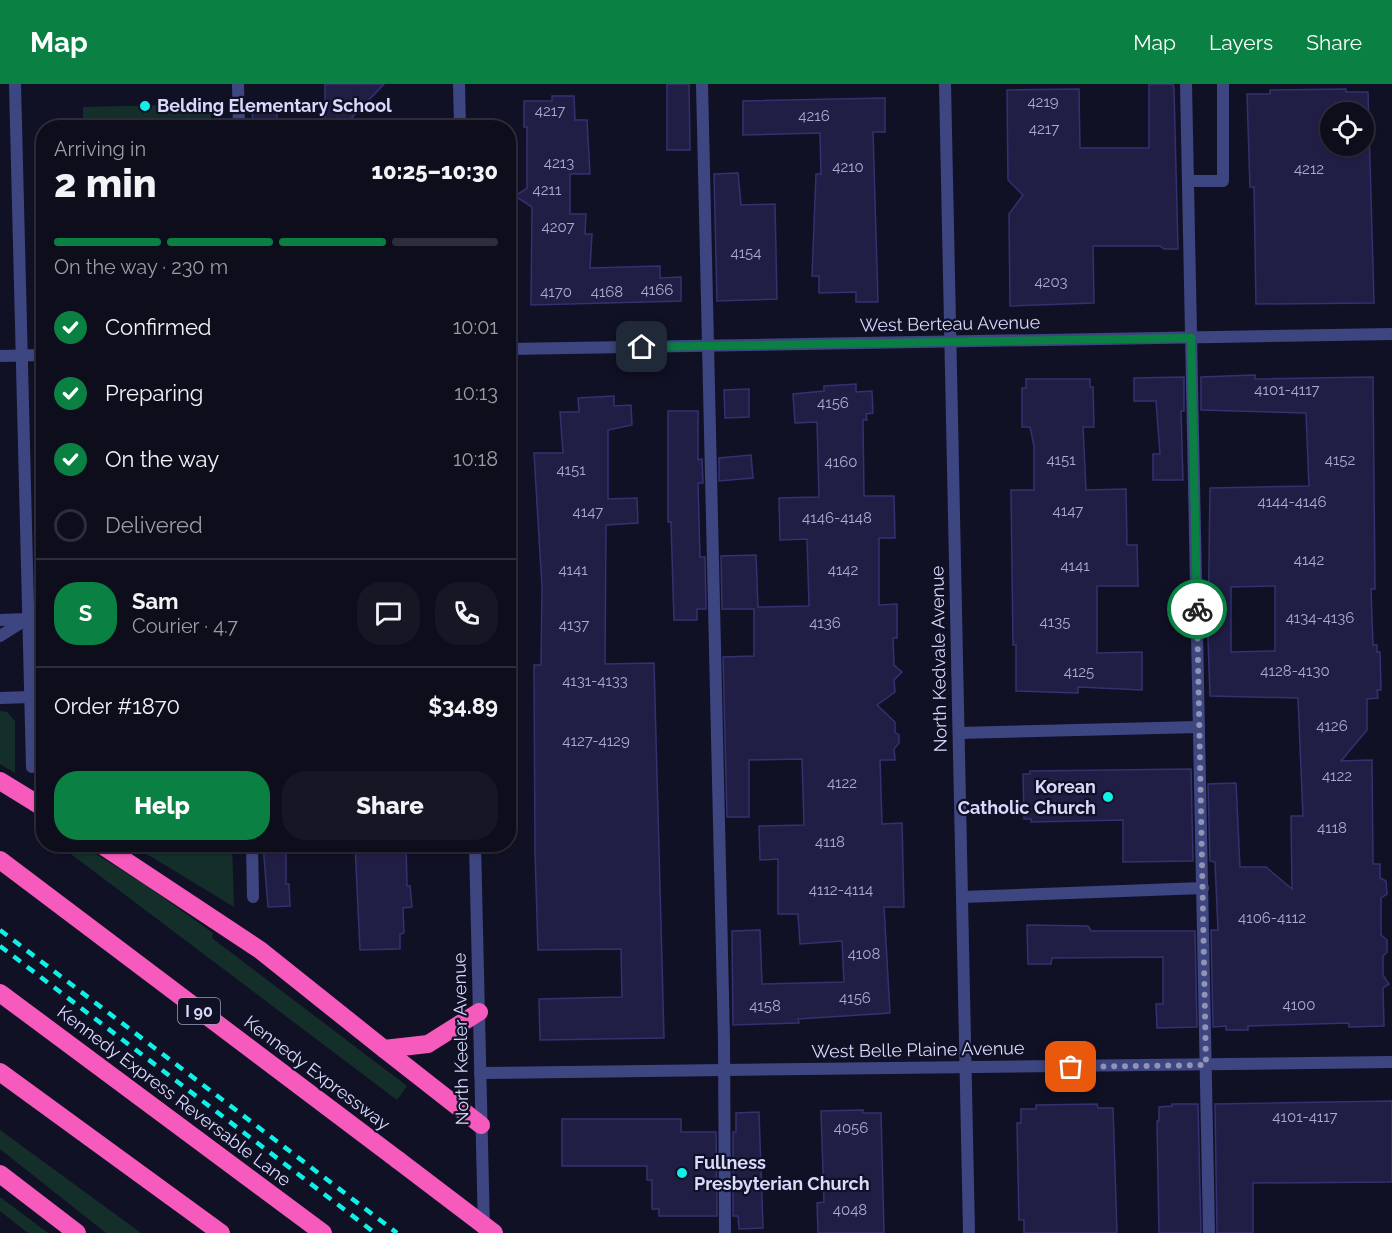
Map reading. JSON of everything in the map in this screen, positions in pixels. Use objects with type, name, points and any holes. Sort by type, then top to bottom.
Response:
[{"type":"highway","points":[[0,781],[36,803]]},
{"type":"highway","points":[[112,852],[260,950],[481,1125]]},
{"type":"highway","name":"Kennedy Expressway","points":[[0,861],[494,1233]]},
{"type":"highway","name":"Kennedy Express Reversable Lane","points":[[0,993],[323,1233]]},
{"type":"highway","points":[[384,1049],[428,1044],[479,1012]]},
{"type":"highway","points":[[0,1072],[221,1233]]},
{"type":"highway","points":[[0,1174],[77,1233]]},
{"type":"street","points":[[15,84],[32,767]]},
{"type":"street","points":[[238,84],[239,120]]},
{"type":"street","points":[[459,84],[460,120]]},
{"type":"street","points":[[702,84],[724,1070],[725,1233]]},
{"type":"street","name":"North Kedvale Avenue","points":[[945,84],[969,1233]]},
{"type":"street","points":[[1186,84],[1209,1233]]},
{"type":"street","points":[[1188,181],[1223,181],[1223,84]]},
{"type":"street","name":"West Berteau Avenue","points":[[516,349],[1392,334]]},
{"type":"street","points":[[0,356],[36,356]]},
{"type":"street","points":[[0,620],[27,619]]},
{"type":"street","points":[[0,636],[27,619]]},
{"type":"street","points":[[0,698],[30,697]]},
{"type":"street","points":[[958,734],[1199,727]]},
{"type":"street","points":[[252,852],[253,897]]},
{"type":"street","name":"North Keeler Avenue","points":[[476,852],[484,1233]]},
{"type":"street","points":[[962,897],[1203,888]]},
{"type":"street","name":"West Belle Plaine Avenue","points":[[480,1073],[1392,1062]]},
{"type":"green space","points":[[211,104],[211,120],[83,120],[83,107]]},
{"type":"green space","points":[[0,711],[7,712],[15,721],[15,773],[0,764]]},
{"type":"green space","points":[[68,852],[92,852],[143,883],[213,933],[212,938],[407,1086],[397,1100]]},
{"type":"green space","points":[[144,852],[232,852],[234,907]]},
{"type":"green space","points":[[0,1130],[141,1233],[106,1233],[0,1149]]},
{"type":"green space","points":[[0,1197],[48,1233],[28,1233],[0,1211]]},
{"type":"building","points":[[325,84],[384,84],[350,120],[325,120]]},
{"type":"building","points":[[667,84],[689,84],[690,150],[667,150]]},
{"type":"building","points":[[1149,84],[1173,84],[1178,249],[1164,249],[1160,246],[1093,246],[1094,303],[1010,306],[1009,214],[1023,195],[1008,180],[1007,90],[1079,89],[1080,148],[1149,148]]},
{"type":"building","points":[[1346,89],[1346,92],[1368,92],[1368,102],[1320,102],[1320,156],[1370,156],[1374,303],[1256,304],[1254,187],[1250,187],[1247,94],[1270,94],[1270,90]]},
{"type":"building","points":[[552,96],[574,96],[575,120],[587,120],[590,174],[570,174],[570,214],[586,214],[585,234],[592,234],[590,268],[660,266],[660,278],[681,277],[681,301],[531,305],[532,207],[516,197],[527,188],[527,127],[524,127],[524,101],[552,101]]},
{"type":"building","points":[[885,98],[885,132],[873,132],[878,302],[856,302],[856,292],[819,293],[819,276],[812,276],[816,174],[821,174],[820,133],[743,135],[743,101]]},
{"type":"building","points":[[277,104],[277,120],[253,120],[252,105]]},
{"type":"building","points":[[738,173],[741,205],[775,204],[777,299],[717,301],[714,174]]},
{"type":"building","points":[[1255,375],[1255,379],[1373,377],[1375,589],[1371,589],[1373,645],[1377,645],[1377,652],[1380,652],[1381,690],[1377,690],[1378,698],[1367,699],[1367,730],[1341,761],[1372,760],[1373,864],[1380,864],[1380,878],[1386,881],[1387,894],[1381,898],[1381,935],[1387,940],[1387,952],[1383,956],[1383,975],[1389,984],[1383,988],[1384,1026],[1349,1027],[1349,1023],[1248,1026],[1248,1030],[1226,1030],[1226,1026],[1213,1027],[1211,930],[1218,930],[1215,862],[1210,861],[1208,784],[1236,783],[1240,867],[1266,867],[1292,889],[1291,816],[1303,816],[1298,698],[1210,696],[1208,639],[1210,488],[1309,486],[1306,413],[1201,410],[1201,377]],"holes":[[[1275,586],[1275,651],[1231,652],[1231,587]]]},
{"type":"building","points":[[1184,377],[1184,411],[1181,411],[1183,480],[1153,480],[1153,454],[1160,454],[1156,401],[1134,401],[1134,378]]},
{"type":"building","points":[[1026,379],[1090,379],[1090,387],[1093,387],[1094,427],[1083,427],[1086,490],[1126,489],[1127,545],[1137,545],[1138,586],[1097,586],[1097,653],[1142,652],[1142,690],[1078,687],[1078,693],[1016,691],[1016,645],[1013,645],[1011,490],[1034,490],[1034,446],[1030,427],[1022,427],[1022,388],[1026,388]]},
{"type":"building","points":[[856,384],[856,392],[872,391],[873,413],[866,414],[867,420],[863,420],[864,496],[894,496],[895,538],[879,538],[879,605],[897,604],[897,638],[893,638],[894,665],[902,672],[894,680],[895,692],[877,705],[895,722],[895,732],[899,735],[899,743],[894,749],[895,760],[880,760],[882,824],[902,823],[904,907],[884,907],[890,1013],[798,1019],[799,1023],[733,1025],[732,931],[760,930],[762,984],[844,982],[842,941],[800,944],[798,914],[778,914],[778,859],[760,860],[759,826],[804,825],[802,759],[749,760],[749,817],[727,817],[723,657],[754,656],[754,609],[722,609],[721,556],[756,555],[758,607],[809,606],[807,539],[780,540],[779,498],[819,497],[817,422],[795,423],[793,394],[824,391],[824,386]]},
{"type":"building","points":[[749,389],[749,417],[725,418],[724,390]]},
{"type":"building","points":[[614,396],[614,406],[631,405],[632,425],[608,430],[608,499],[637,498],[638,523],[606,525],[605,664],[654,663],[664,1038],[540,1040],[539,999],[622,997],[621,949],[538,950],[535,852],[534,665],[541,665],[542,587],[534,453],[563,453],[560,412],[579,412],[578,398]]},
{"type":"building","points":[[668,411],[698,411],[698,460],[702,459],[703,483],[698,483],[700,557],[705,557],[706,609],[697,609],[697,620],[674,620],[671,522],[668,522]]},
{"type":"building","points":[[751,455],[753,478],[719,481],[719,458]]},
{"type":"building","name":"Korean Catholic Church","points":[[1191,769],[1193,861],[1123,862],[1123,820],[1031,822],[1031,819],[1024,819],[1023,774],[1030,774],[1030,771]]},
{"type":"building","points":[[264,852],[286,852],[286,884],[289,884],[290,906],[268,907]]},
{"type":"building","points":[[355,852],[406,852],[407,886],[410,886],[412,907],[403,908],[404,933],[400,934],[400,949],[360,950]]},
{"type":"building","points":[[1027,925],[1088,926],[1091,931],[1195,931],[1197,1027],[1157,1028],[1156,1004],[1163,1004],[1163,957],[1052,958],[1051,964],[1028,964]]},
{"type":"building","points":[[1392,1101],[1392,1182],[1253,1183],[1253,1233],[1217,1233],[1215,1104]]},
{"type":"building","points":[[1097,1104],[1098,1108],[1113,1108],[1117,1233],[1024,1233],[1024,1220],[1019,1220],[1017,1123],[1021,1123],[1021,1109],[1036,1109],[1036,1105]]},
{"type":"building","points":[[1172,1104],[1198,1104],[1201,1233],[1159,1233],[1157,1121],[1159,1121],[1159,1107],[1172,1106]]},
{"type":"building","points":[[863,1110],[863,1113],[881,1113],[884,1233],[818,1233],[817,1203],[824,1202],[821,1111]]},
{"type":"building","points":[[759,1112],[763,1228],[739,1229],[738,1216],[733,1216],[733,1132],[736,1132],[736,1113]]},
{"type":"building","name":"Fullness Presbyterian Church","points":[[562,1119],[681,1119],[681,1132],[716,1132],[717,1216],[659,1216],[659,1209],[652,1209],[652,1180],[647,1180],[647,1166],[562,1166]]},
{"type":"railway","points":[[0,930],[397,1233]]},
{"type":"railway","points":[[0,946],[375,1233]]},
{"type":"way so far","points":[[1071,1067],[1206,1065],[1197,609]]},
{"type":"place","name":"Belding Elementary School","points":[[145,106]]},
{"type":"place","name":"Korean Catholic Church","points":[[1108,797]]},
{"type":"place","name":"Fullness Presbyterian Church","points":[[682,1173]]},
{"type":"route","points":[[642,347],[1191,338],[1197,609]]}]
